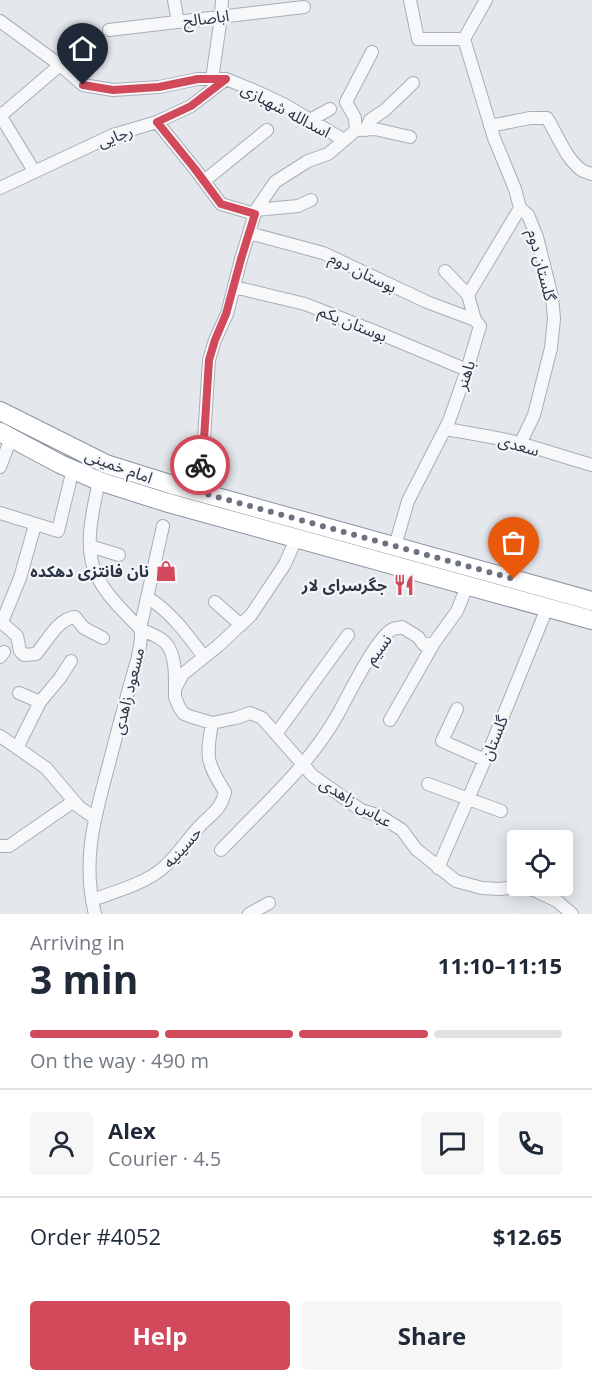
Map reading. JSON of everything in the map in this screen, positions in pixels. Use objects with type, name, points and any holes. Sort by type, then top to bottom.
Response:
[{"type":"highway","name":"امام خمینی","points":[[0,411],[106,464],[592,601]]},
{"type":"highway","name":"امام خمینی","points":[[5,435],[99,481],[165,502],[592,620]]},
{"type":"highway","points":[[467,586],[475,568]]},
{"type":"street","points":[[174,0],[178,22]]},
{"type":"street","points":[[212,79],[222,0]]},
{"type":"street","points":[[410,0],[418,39],[464,39],[486,0]]},
{"type":"street","name":"اباصالح","points":[[108,30],[304,7]]},
{"type":"street","name":"اسدالله شهبازی","points":[[0,21],[60,64],[83,85],[113,90],[159,87],[198,79],[226,79],[285,105],[344,140]]},
{"type":"street","name":"گلستان دوم","points":[[464,39],[494,138],[515,189],[520,208],[528,215],[537,237],[552,297],[554,319],[551,348],[534,415],[520,444]]},
{"type":"street","points":[[361,130],[346,102],[372,52]]},
{"type":"street","points":[[34,171],[0,115],[60,64]]},
{"type":"street","name":"رجایی","points":[[0,188],[113,135],[157,122],[191,106],[226,79]]},
{"type":"street","points":[[192,490],[203,455],[209,360],[226,314],[256,212],[275,182],[308,161],[328,154],[385,110],[413,83]]},
{"type":"street","points":[[310,120],[330,109]]},
{"type":"street","points":[[490,126],[530,118],[547,118],[565,153],[582,171],[592,174]]},
{"type":"street","points":[[157,122],[221,204],[256,212],[298,206],[311,200]]},
{"type":"street","points":[[361,130],[375,129],[410,137]]},
{"type":"street","points":[[204,181],[267,130]]},
{"type":"street","points":[[445,270],[468,294],[520,208]]},
{"type":"street","name":"بوستان دوم","points":[[249,233],[323,253],[427,302],[475,320]]},
{"type":"street","name":"بوستان یکم","points":[[234,287],[305,304],[467,370]]},
{"type":"street","name":"باهنر","points":[[395,546],[408,501],[449,421],[480,326],[475,320],[468,294]]},
{"type":"street","name":"سعدی","points":[[445,429],[520,444],[592,465]]},
{"type":"street","points":[[0,467],[5,435]]},
{"type":"street","points":[[0,513],[58,531],[73,469]]},
{"type":"street","name":"مسعود زاهدی","points":[[95,914],[88,864],[95,818],[138,657],[141,637],[140,628],[110,597],[97,577],[91,555],[92,515],[99,481]]},
{"type":"street","points":[[35,525],[20,578],[1,622],[17,636],[20,651],[24,655],[36,654],[51,634],[72,617],[75,617],[84,628],[103,638]]},
{"type":"street","points":[[163,526],[140,628],[163,640],[169,647],[172,655],[175,697],[184,714],[212,723]]},
{"type":"street","points":[[175,689],[183,674],[251,615],[285,564],[296,539]]},
{"type":"street","points":[[90,546],[119,555]]},
{"type":"street","points":[[390,720],[434,643],[457,611],[467,586]]},
{"type":"street","points":[[147,597],[174,618],[204,657]]},
{"type":"street","points":[[214,602],[241,625]]},
{"type":"street","name":"گلستان","points":[[438,868],[547,608]]},
{"type":"street","name":"نسیم","points":[[303,765],[336,718],[382,638],[392,629],[402,627],[418,637],[424,645],[434,643]]},
{"type":"street","points":[[276,734],[348,635]]},
{"type":"street","points":[[17,748],[40,702],[71,661]]},
{"type":"street","points":[[19,693],[40,702]]},
{"type":"street","points":[[457,709],[442,741],[485,760]]},
{"type":"street","name":"عباس زاهدی","points":[[212,723],[250,713],[262,718],[313,776],[361,810],[380,816],[402,830],[416,849],[456,881],[482,888],[500,889],[522,886],[556,902],[571,914]]},
{"type":"street","name":"حسینیه","points":[[92,900],[143,880],[162,869],[220,807],[224,801],[225,792],[215,777],[209,761],[208,749],[212,723]]},
{"type":"street","points":[[0,736],[46,768],[79,807],[95,818]]},
{"type":"street","points":[[221,850],[303,765]]},
{"type":"street","points":[[428,784],[501,811]]},
{"type":"street","points":[[0,846],[9,846],[74,801]]},
{"type":"street","points":[[249,914],[269,903]]},
{"type":"street","points":[[81,914],[95,914]]},
{"type":"way so far","points":[[200,465],[192,490],[514,579]]},
{"type":"place","name":"نان فانتزی دهکده","points":[[166,571]]},
{"type":"place","name":"جگرسرای لار","points":[[404,585]]},
{"type":"route","points":[[83,85],[113,90],[159,87],[198,79],[226,79],[191,106],[157,122],[221,204],[255,214],[226,314],[209,360],[203,455],[200,465]]}]
